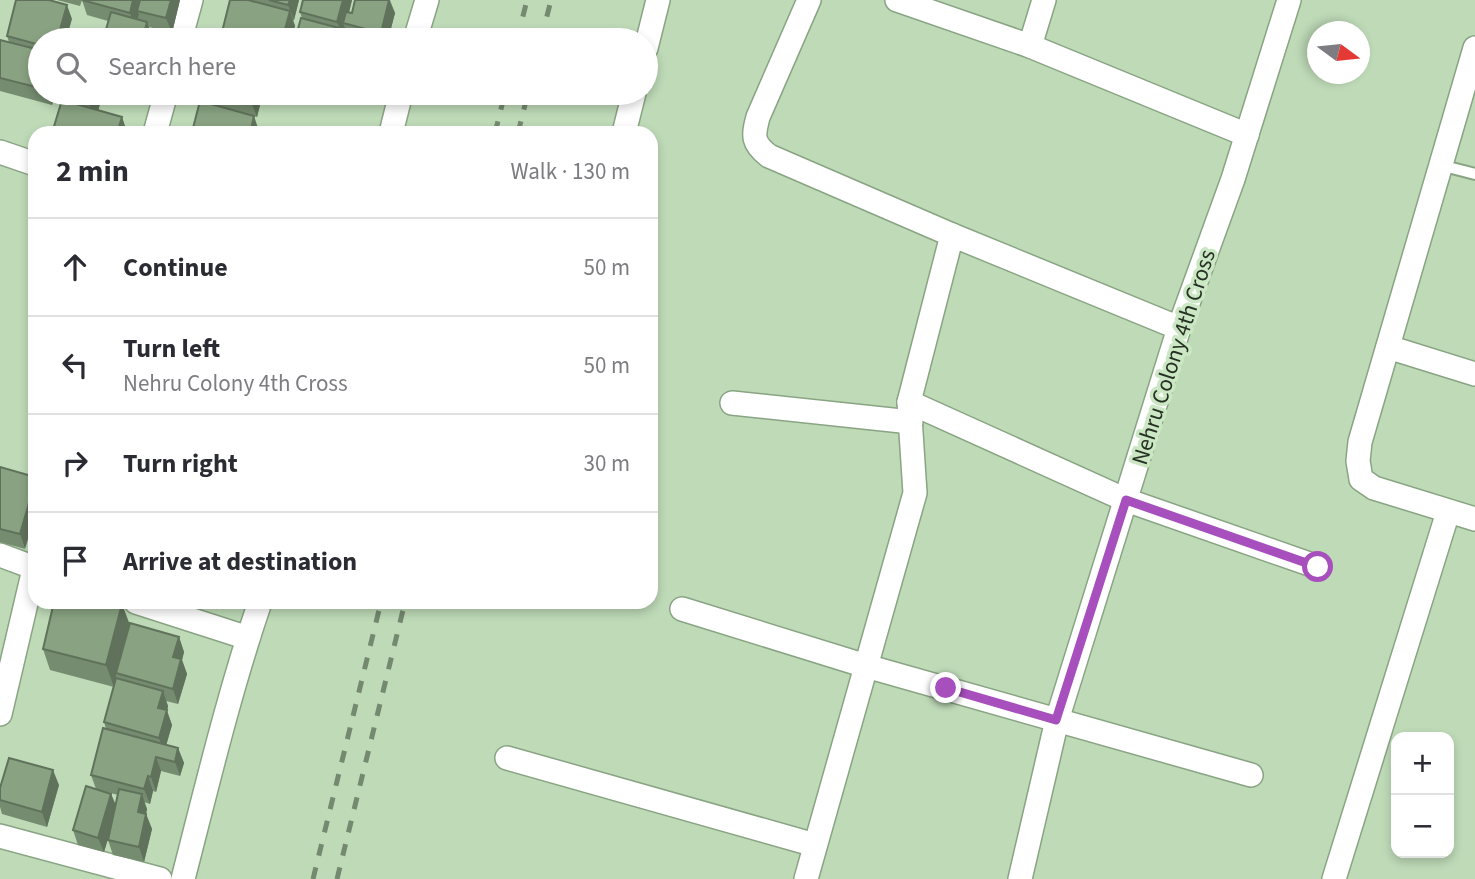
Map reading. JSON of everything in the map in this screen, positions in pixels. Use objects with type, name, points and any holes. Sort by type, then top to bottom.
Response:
[{"type":"street","points":[[183,28],[191,0]]},
{"type":"street","points":[[419,28],[427,0]]},
{"type":"street","points":[[651,28],[658,0]]},
{"type":"street","points":[[809,0],[758,117],[754,132],[758,147],[769,156],[1179,328]]},
{"type":"street","points":[[897,0],[1030,46],[1247,135]]},
{"type":"street","points":[[1030,46],[1044,0]]},
{"type":"street","name":"Nehru Colony 4th Cross","points":[[1020,879],[1056,720],[1179,328],[1233,179],[1289,0]]},
{"type":"street","points":[[1475,48],[1360,442],[1358,461],[1361,479],[1374,488],[1475,519]]},
{"type":"street","points":[[157,126],[163,105]]},
{"type":"street","points":[[393,126],[398,105]]},
{"type":"street","points":[[626,126],[632,105]]},
{"type":"street","points":[[0,152],[28,162]]},
{"type":"street","points":[[806,879],[915,493],[910,412],[953,235]]},
{"type":"street","points":[[1388,347],[1475,374]]},
{"type":"street","points":[[732,403],[910,412],[1126,500],[1318,567]]},
{"type":"street","points":[[1334,879],[1448,512]]},
{"type":"street","points":[[0,555],[28,565]]},
{"type":"street","points":[[0,714],[28,596]]},
{"type":"street","points":[[173,609],[248,638]]},
{"type":"street","points":[[183,879],[213,762],[258,609]]},
{"type":"street","points":[[682,609],[866,666],[1251,775]]},
{"type":"street","points":[[507,758],[815,845]]},
{"type":"street","points":[[0,836],[160,879]]},
{"type":"lane","points":[[1440,165],[1475,174]]},
{"type":"building","points":[[16,0],[49,0],[67,5],[60,28],[28,28],[28,42],[7,36]]},
{"type":"building","points":[[82,0],[133,0],[130,13]]},
{"type":"building","points":[[140,0],[171,0],[166,18],[137,11]]},
{"type":"building","points":[[230,0],[248,0],[290,11],[285,28],[223,28]]},
{"type":"building","points":[[269,0],[290,0],[288,5]]},
{"type":"building","points":[[303,0],[343,0],[337,22],[300,12]]},
{"type":"building","points":[[355,0],[389,0],[382,28],[362,28],[343,23],[346,12],[352,13]]},
{"type":"building","points":[[111,12],[147,22],[145,28],[106,28]]},
{"type":"building","points":[[301,18],[339,28],[298,28]]},
{"type":"building","points":[[0,40],[28,47],[28,85],[0,78]]},
{"type":"building","points":[[60,105],[80,105],[122,117],[119,126],[54,126]]},
{"type":"building","points":[[199,105],[214,105],[254,116],[252,126],[194,126]]},
{"type":"building","points":[[0,467],[28,475],[28,506],[20,534],[0,529]]},
{"type":"building","points":[[52,609],[121,609],[106,665],[43,649]]},
{"type":"building","points":[[130,623],[179,637],[173,657],[181,659],[173,689],[116,673]]},
{"type":"building","points":[[116,678],[163,691],[158,708],[167,710],[159,738],[104,722]]},
{"type":"building","points":[[103,728],[178,748],[175,762],[156,757],[151,777],[148,776],[144,789],[91,775]]},
{"type":"building","points":[[9,758],[53,770],[42,812],[0,800],[0,788]]},
{"type":"building","points":[[86,786],[111,794],[98,838],[73,830]]},
{"type":"building","points":[[119,789],[142,794],[138,812],[146,814],[139,847],[108,840]]},
{"type":"railway","points":[[520,28],[527,0]]},
{"type":"railway","points":[[544,28],[551,0]]},
{"type":"railway","points":[[497,126],[502,105]]},
{"type":"railway","points":[[520,126],[525,105]]},
{"type":"railway","points":[[313,879],[379,609]]},
{"type":"railway","points":[[337,879],[403,609]]},
{"type":"route","points":[[946,688],[1056,720],[1126,500],[1318,567]]}]
